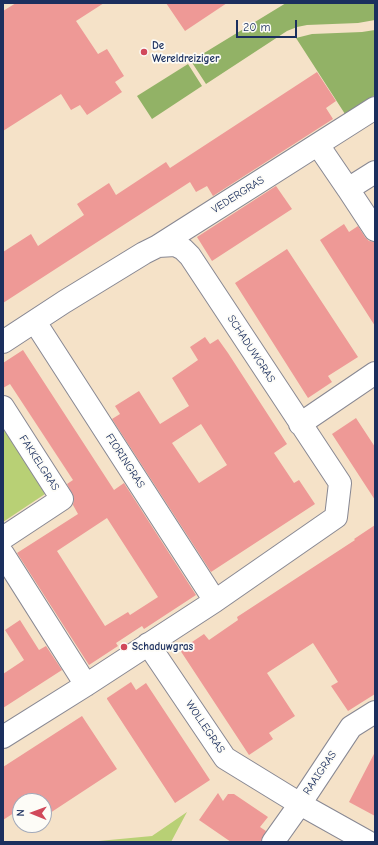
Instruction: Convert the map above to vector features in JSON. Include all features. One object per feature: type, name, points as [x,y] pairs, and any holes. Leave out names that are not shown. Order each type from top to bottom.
[{"type":"street","name":"VEDERGRAS","points":[[158,246],[375,108]]},
{"type":"street","points":[[318,145],[375,230]]},
{"type":"street","points":[[348,189],[375,172]]},
{"type":"street","name":"SCHADUWGRAS","points":[[3,737],[215,601],[336,517],[340,483],[190,256],[183,249],[174,245],[158,246]]},
{"type":"street","points":[[3,342],[104,277],[158,246]]},
{"type":"street","name":"FIORINGRAS","points":[[35,322],[215,601]]},
{"type":"street","points":[[300,424],[375,373]]},
{"type":"street","name":"FAKKELGRAS","points":[[3,407],[62,499],[3,538]]},
{"type":"street","points":[[3,554],[86,685]]},
{"type":"street","name":"WOLLEGRAS","points":[[148,644],[225,758],[300,804],[368,842]]},
{"type":"street","name":"RAAIGRAS","points":[[273,842],[351,727],[374,714]]},
{"type":"green space","points":[[286,3],[375,3],[375,20],[358,23],[307,25],[297,27],[287,31],[206,84],[191,61]]},
{"type":"green space","points":[[375,30],[375,95],[345,114],[296,38],[312,34]]},
{"type":"green space","points":[[188,64],[202,86],[152,119],[137,96]]},
{"type":"green space","points":[[3,425],[45,494],[3,522]]},
{"type":"green space","points":[[187,812],[171,842],[88,842],[152,836]]},
{"type":"building","points":[[16,3],[104,3],[76,21],[98,54],[107,49],[124,76],[115,82],[122,92],[87,115],[80,105],[71,110],[61,94],[3,131],[3,11]]},
{"type":"building","points":[[166,3],[227,3],[185,31]]},
{"type":"building","points":[[317,72],[336,101],[326,108],[333,119],[213,196],[207,186],[196,192],[190,182],[3,303],[3,252],[31,234],[38,246],[84,215],[77,204],[109,183],[116,195],[166,162],[170,168]]},
{"type":"building","points":[[276,186],[292,209],[212,261],[197,237]]},
{"type":"building","points":[[344,224],[349,232],[358,226],[369,241],[375,242],[375,326],[320,240]]},
{"type":"building","points":[[287,249],[358,357],[328,376],[332,382],[308,398],[235,283]]},
{"type":"building","points":[[205,337],[210,344],[218,339],[287,444],[274,453],[294,483],[299,480],[315,504],[211,572],[112,419],[120,414],[115,406],[139,391],[160,424],[189,406],[172,378],[198,360],[190,347]],"holes":[[[201,424],[227,465],[199,483],[172,443]]]},
{"type":"building","points":[[23,350],[114,490],[124,483],[196,595],[144,629],[142,626],[116,643],[118,646],[89,665],[17,553],[78,514],[73,505],[74,498],[67,484],[73,480],[10,384],[3,388],[3,363]],"holes":[[[107,518],[158,597],[130,615],[128,612],[105,626],[57,551]]]},
{"type":"building","points":[[356,418],[375,447],[375,500],[332,434]]},
{"type":"building","points":[[375,525],[375,694],[348,711],[331,686],[338,682],[313,643],[267,673],[295,716],[269,733],[273,739],[249,755],[180,650],[204,634],[209,640],[238,620],[237,617],[355,540],[354,539]]},
{"type":"building","points":[[20,620],[39,650],[46,646],[62,670],[3,708],[3,674],[24,660],[5,630]]},
{"type":"building","points":[[131,682],[136,690],[146,683],[210,780],[175,803],[107,699]]},
{"type":"building","points":[[82,716],[117,769],[52,812],[52,793],[12,793],[12,814],[3,820],[3,767]]},
{"type":"building","points":[[375,752],[375,816],[349,802]]},
{"type":"building","points":[[218,793],[223,801],[228,794],[234,794],[268,817],[260,827],[266,831],[261,842],[231,842],[199,820]]},
{"type":"place","name":"De Wereldreiziger","points":[[144,52]]},
{"type":"place","name":"Schaduwgras","points":[[124,647]]}]
